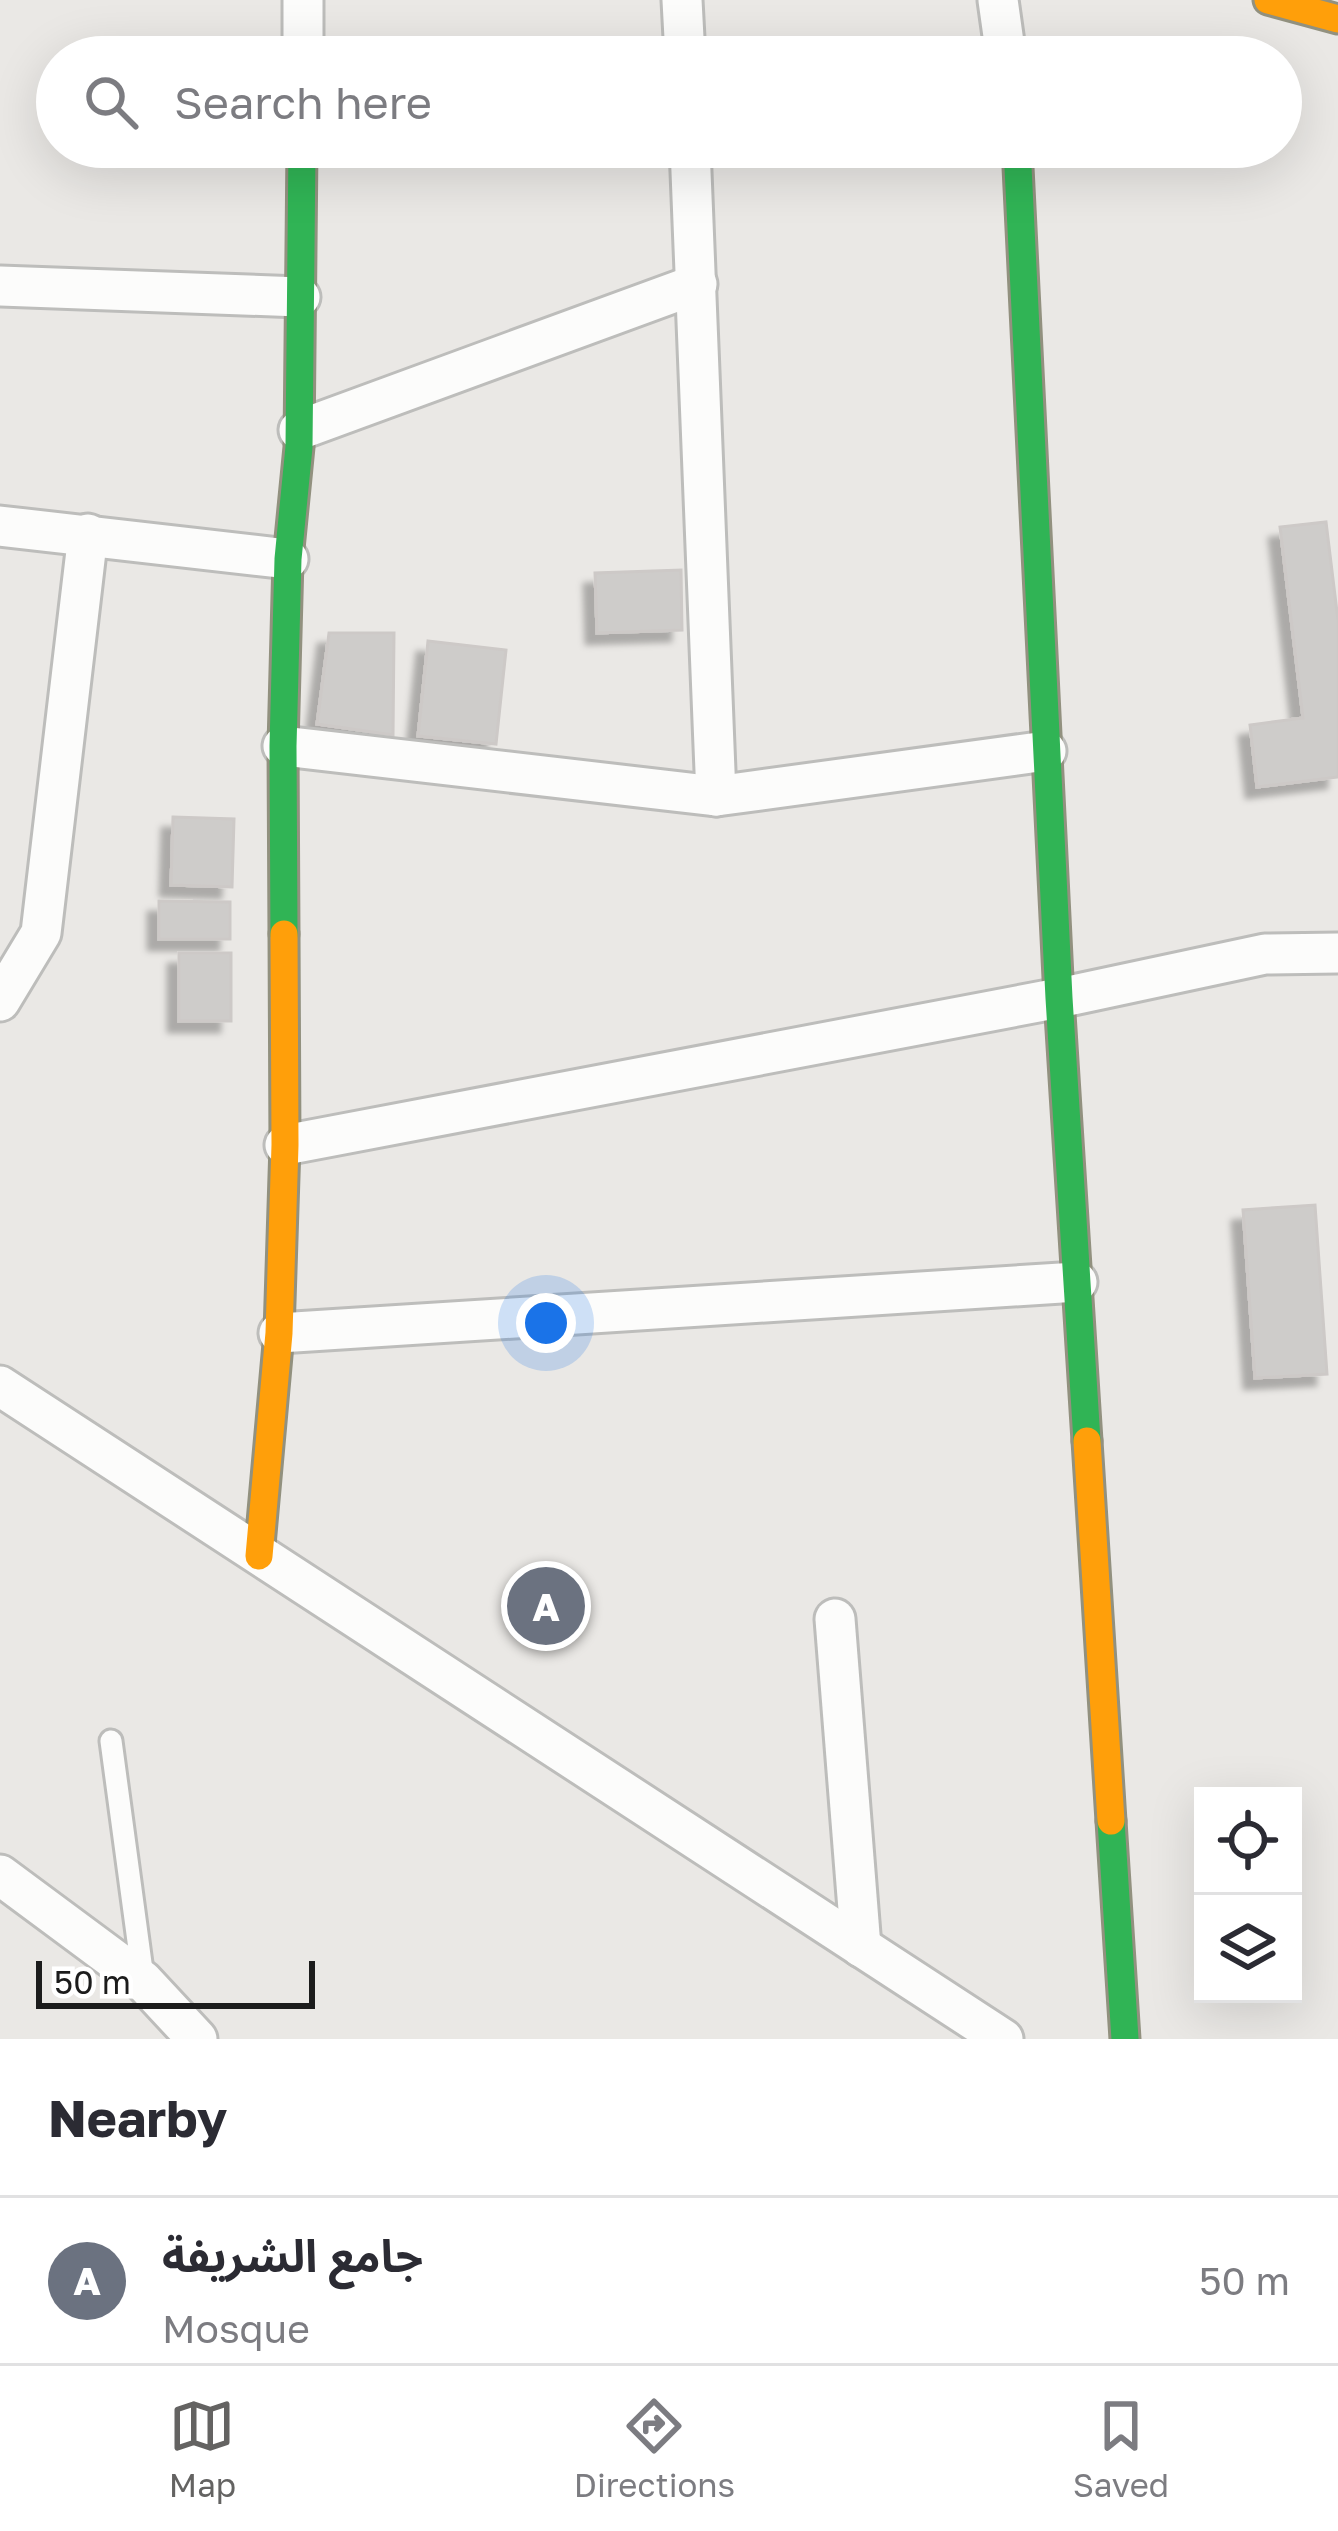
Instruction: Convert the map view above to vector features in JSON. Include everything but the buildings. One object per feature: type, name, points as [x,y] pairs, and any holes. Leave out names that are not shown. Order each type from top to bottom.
[{"type":"street","points":[[303,0],[303,36]]},
{"type":"street","points":[[682,0],[684,36]]},
{"type":"street","points":[[998,0],[1003,36]]},
{"type":"street","points":[[1268,0],[1338,19]]},
{"type":"street","points":[[259,1556],[279,1334],[285,1145],[283,746],[288,559],[299,430],[302,168]]},
{"type":"street","points":[[690,168],[716,796]]},
{"type":"street","points":[[1018,168],[1059,998],[1125,2039]]},
{"type":"street","points":[[299,430],[697,284]]},
{"type":"street","points":[[0,286],[301,297]]},
{"type":"street","points":[[0,526],[288,559]]},
{"type":"street","points":[[0,1000],[41,933],[88,534]]},
{"type":"street","points":[[283,746],[716,796],[1046,751]]},
{"type":"street","points":[[285,1145],[1059,998],[1265,954],[1338,953]]},
{"type":"street","points":[[279,1334],[1077,1282]]},
{"type":"street","points":[[0,1386],[1003,2039]]},
{"type":"street","points":[[835,1619],[861,1947]]},
{"type":"street","points":[[0,1875],[143,1981],[197,2039]]},
{"type":"lane","points":[[111,1741],[143,1981]]},
{"type":"traffic: fast","points":[[284,934],[283,746],[288,559],[299,447],[302,168]]},
{"type":"traffic: fast","points":[[1018,168],[1059,998],[1087,1441]]},
{"type":"traffic: fast","points":[[1111,1821],[1125,2039]]},
{"type":"traffic: slow","points":[[1268,0],[1338,19]]},
{"type":"traffic: slow","points":[[259,1556],[279,1333],[285,1145],[284,934]]},
{"type":"traffic: slow","points":[[1087,1441],[1111,1821]]},
{"type":"place","name":"جامع الشريفة","points":[[546,1606]]}]
